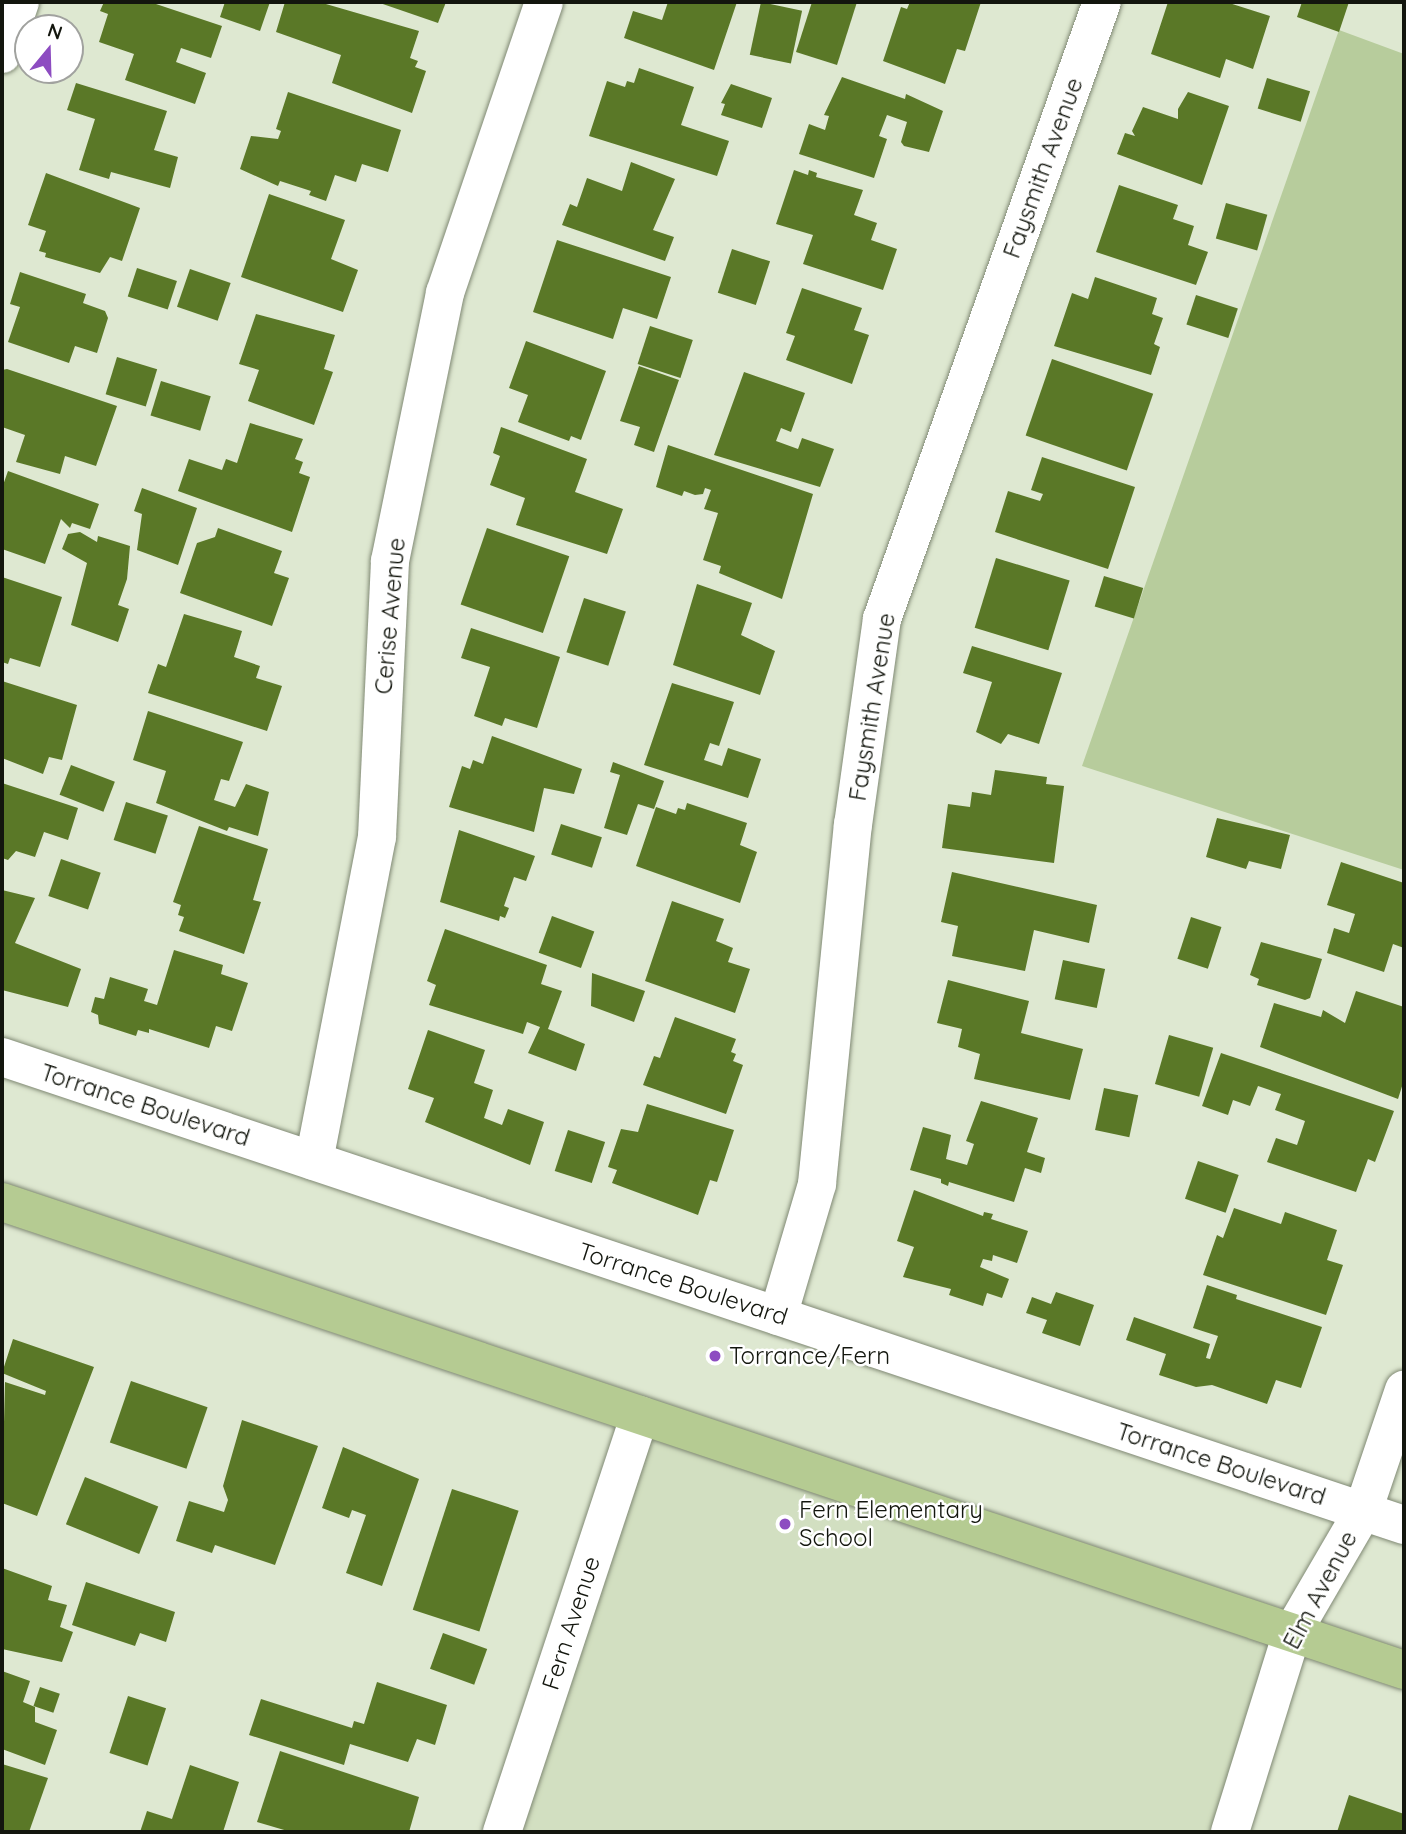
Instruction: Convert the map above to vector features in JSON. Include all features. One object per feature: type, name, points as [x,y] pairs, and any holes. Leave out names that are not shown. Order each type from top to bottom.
[{"type":"main road","points":[[2,1202],[1404,1670]]},
{"type":"street","points":[[2,54],[20,2]]},
{"type":"street","name":"Cerise Avenue","points":[[314,1161],[377,837],[390,561],[445,293],[544,2]]},
{"type":"street","name":"Faysmith Avenue","points":[[778,1316],[817,1184],[853,825],[882,619],[1102,2]]},
{"type":"street","name":"Torrance Boulevard","points":[[2,1057],[1404,1525]]},
{"type":"street","name":"Elm Avenue","points":[[1230,1832],[1292,1633],[1363,1511],[1404,1391]]},
{"type":"street","name":"Fern Avenue","points":[[502,1832],[640,1415]]},
{"type":"shaded area","points":[[1339,30],[1404,54],[1404,870],[1082,766]]},
{"type":"shaded area","name":"Fern Elementary School","points":[[640,1415],[1292,1633],[1230,1832],[502,1832]]},
{"type":"building","points":[[104,2],[150,2],[222,26],[211,58],[181,48],[176,62],[206,73],[195,104],[125,80],[134,54],[99,42],[108,14],[100,11]]},
{"type":"building","points":[[225,2],[270,2],[260,31],[220,17]]},
{"type":"building","points":[[285,2],[319,2],[419,31],[410,58],[418,61],[415,67],[426,71],[412,113],[332,83],[341,55],[276,32]]},
{"type":"building","points":[[377,2],[446,2],[438,23]]},
{"type":"building","points":[[668,2],[737,2],[714,70],[624,38],[633,11],[662,20]]},
{"type":"building","points":[[761,2],[802,11],[791,64],[750,55]]},
{"type":"building","points":[[812,2],[857,2],[837,65],[796,52]]},
{"type":"building","points":[[910,2],[981,2],[965,51],[957,49],[945,84],[883,61],[901,7],[907,9]]},
{"type":"building","points":[[1168,2],[1226,2],[1270,16],[1253,69],[1226,59],[1220,78],[1151,54]]},
{"type":"building","points":[[1302,2],[1349,2],[1339,32],[1297,17]]},
{"type":"building","points":[[639,68],[694,87],[681,125],[729,141],[717,176],[589,136],[607,81],[625,87],[627,81],[634,83]]},
{"type":"building","points":[[842,77],[905,99],[906,94],[943,111],[929,152],[904,146],[901,142],[907,122],[887,115],[879,136],[887,139],[874,178],[799,154],[809,124],[825,130],[829,116],[824,115]]},
{"type":"building","points":[[1267,78],[1310,91],[1301,122],[1258,109]]},
{"type":"building","points":[[76,84],[79,84],[167,111],[154,150],[178,157],[170,188],[111,172],[109,179],[79,170],[95,119],[67,110]]},
{"type":"building","points":[[731,84],[772,98],[762,128],[721,115],[725,104],[721,103]]},
{"type":"building","points":[[288,92],[401,130],[388,172],[362,164],[356,182],[335,175],[326,201],[309,195],[311,191],[280,181],[278,186],[240,169],[251,136],[278,139],[281,131],[276,129]]},
{"type":"building","points":[[1188,92],[1229,106],[1202,185],[1117,154],[1125,133],[1135,136],[1132,131],[1143,107],[1178,119],[1178,109]]},
{"type":"building","points":[[631,162],[675,179],[653,230],[674,237],[665,261],[562,225],[570,204],[577,207],[587,178],[622,191]]},
{"type":"building","points":[[794,170],[808,175],[809,170],[817,173],[816,177],[863,190],[854,215],[877,223],[871,240],[897,249],[883,290],[803,264],[813,235],[776,224]]},
{"type":"building","points":[[46,173],[140,208],[122,261],[110,257],[100,273],[45,257],[46,253],[39,251],[46,231],[28,225]]},
{"type":"building","points":[[1119,185],[1178,205],[1173,219],[1194,226],[1188,245],[1208,252],[1196,285],[1096,252]]},
{"type":"building","points":[[269,194],[345,220],[331,259],[358,270],[343,312],[241,277]]},
{"type":"building","points":[[1226,203],[1267,215],[1257,250],[1216,239]]},
{"type":"building","points":[[557,240],[671,277],[657,319],[623,308],[613,339],[533,312]]},
{"type":"building","points":[[732,249],[770,261],[756,305],[718,293]]},
{"type":"building","points":[[137,268],[177,281],[168,310],[128,297]]},
{"type":"building","points":[[190,269],[231,283],[218,321],[177,307]]},
{"type":"building","points":[[20,272],[86,294],[83,303],[105,311],[108,318],[97,353],[75,346],[69,363],[8,342],[20,307],[10,304]]},
{"type":"building","points":[[1095,277],[1157,298],[1152,314],[1163,318],[1154,344],[1160,347],[1151,375],[1054,346],[1072,293],[1088,299]]},
{"type":"building","points":[[802,288],[862,308],[854,330],[869,335],[852,384],[786,360],[795,336],[786,333]]},
{"type":"building","points":[[1196,295],[1238,309],[1228,338],[1186,324]]},
{"type":"building","points":[[256,314],[335,335],[324,369],[333,372],[314,425],[248,401],[259,370],[239,364]]},
{"type":"building","points":[[650,326],[693,340],[680,378],[638,364]]},
{"type":"building","points":[[526,341],[606,371],[581,440],[571,436],[569,441],[518,422],[528,395],[509,388]]},
{"type":"building","points":[[117,357],[157,369],[146,407],[106,394]]},
{"type":"building","points":[[1052,359],[1153,394],[1127,470],[1026,436]]},
{"type":"building","points":[[639,366],[679,380],[654,452],[634,445],[640,427],[620,421]]},
{"type":"building","points":[[7,369],[117,406],[96,466],[65,456],[60,474],[16,462],[25,435],[2,427],[2,370]]},
{"type":"building","points":[[744,372],[805,393],[791,432],[781,428],[776,441],[798,449],[802,438],[834,449],[820,487],[714,455]]},
{"type":"building","points":[[161,381],[211,396],[200,431],[150,415]]},
{"type":"building","points":[[250,423],[303,439],[295,459],[303,462],[299,473],[310,477],[292,532],[178,491],[189,459],[222,470],[226,459],[237,463]]},
{"type":"building","points":[[501,427],[587,459],[575,492],[623,509],[607,554],[516,525],[525,498],[490,485],[500,456],[493,453]]},
{"type":"building","points":[[668,445],[813,494],[782,599],[719,573],[721,566],[703,560],[718,513],[704,509],[711,490],[705,488],[703,494],[695,495],[684,491],[682,496],[656,487]]},
{"type":"building","points":[[1042,457],[1135,487],[1108,569],[995,532],[1008,491],[1040,501],[1043,494],[1031,490]]},
{"type":"building","points":[[8,471],[99,504],[90,529],[72,523],[70,528],[61,519],[45,564],[2,549],[2,488]]},
{"type":"building","points":[[142,488],[197,508],[178,565],[137,550],[142,514],[134,511]]},
{"type":"building","points":[[218,528],[282,551],[274,573],[289,578],[272,626],[180,593],[197,543],[215,537]]},
{"type":"building","points":[[487,528],[569,556],[543,633],[461,605]]},
{"type":"building","points":[[80,532],[97,542],[98,536],[130,546],[127,579],[118,605],[129,609],[118,642],[71,625],[87,563],[62,549],[68,534]]},
{"type":"building","points":[[996,558],[1070,581],[1048,650],[975,628]]},
{"type":"building","points":[[1104,576],[1143,588],[1134,619],[1095,607]]},
{"type":"building","points":[[2,577],[62,597],[40,667],[10,658],[8,664],[2,662]]},
{"type":"building","points":[[697,584],[752,603],[741,635],[775,651],[760,695],[673,665]]},
{"type":"building","points":[[584,598],[626,612],[608,666],[566,652]]},
{"type":"building","points":[[184,614],[242,631],[234,657],[260,666],[256,678],[282,686],[267,731],[148,693],[158,664],[166,667]]},
{"type":"building","points":[[471,628],[560,657],[537,728],[505,718],[502,726],[474,716],[490,667],[461,658]]},
{"type":"building","points":[[972,646],[1062,673],[1039,744],[1008,734],[1001,744],[976,732],[992,682],[963,673]]},
{"type":"building","points":[[2,681],[77,705],[62,760],[49,757],[43,774],[2,758]]},
{"type":"building","points":[[672,683],[734,702],[719,746],[710,743],[704,760],[722,766],[728,748],[761,759],[748,798],[644,765]]},
{"type":"building","points":[[148,711],[243,742],[229,781],[221,779],[214,800],[235,807],[246,784],[269,792],[258,836],[229,827],[227,831],[156,803],[166,771],[133,760]]},
{"type":"building","points":[[492,736],[582,769],[574,794],[544,788],[534,832],[449,807],[462,766],[470,769],[473,760],[483,764]]},
{"type":"building","points":[[613,762],[664,781],[654,809],[638,804],[627,835],[604,828],[620,775],[610,772]]},
{"type":"building","points":[[71,765],[115,782],[103,812],[60,795]]},
{"type":"building","points":[[995,770],[1047,777],[1046,784],[1064,786],[1054,863],[942,848],[948,804],[970,807],[972,792],[991,795]]},
{"type":"building","points":[[2,783],[78,808],[68,840],[44,832],[35,857],[16,851],[8,860],[2,858]]},
{"type":"building","points":[[126,802],[168,816],[155,854],[114,840]]},
{"type":"building","points":[[687,803],[747,823],[740,845],[757,852],[740,903],[636,866],[656,807],[676,814],[678,808],[685,810]]},
{"type":"building","points":[[1217,818],[1290,835],[1281,869],[1249,861],[1246,869],[1206,857]]},
{"type":"building","points":[[561,824],[602,837],[592,868],[551,854]]},
{"type":"building","points":[[199,826],[268,849],[253,900],[261,902],[244,954],[179,931],[184,917],[178,915],[181,905],[173,902]]},
{"type":"building","points":[[459,830],[535,856],[526,881],[514,877],[504,906],[509,908],[505,918],[500,916],[499,921],[440,902]]},
{"type":"building","points":[[61,859],[101,873],[88,910],[48,896]]},
{"type":"building","points":[[1341,862],[1404,883],[1404,948],[1393,944],[1384,972],[1327,953],[1334,928],[1349,933],[1355,914],[1327,905]]},
{"type":"building","points":[[952,872],[1097,905],[1089,943],[1034,930],[1025,971],[952,956],[958,926],[941,922]]},
{"type":"building","points":[[2,890],[35,898],[15,943],[81,969],[68,1007],[2,990]]},
{"type":"building","points":[[672,901],[724,919],[716,941],[733,948],[728,962],[750,969],[735,1013],[645,981]]},
{"type":"building","points":[[552,916],[594,931],[581,968],[539,953]]},
{"type":"building","points":[[1191,917],[1221,927],[1208,969],[1177,959]]},
{"type":"building","points":[[445,929],[547,965],[541,984],[562,991],[548,1029],[585,1044],[576,1071],[528,1053],[540,1027],[527,1022],[523,1034],[429,1005],[436,985],[427,981]]},
{"type":"building","points":[[1261,942],[1322,959],[1310,998],[1305,1000],[1257,985],[1259,979],[1250,975]]},
{"type":"building","points":[[174,950],[223,965],[221,974],[248,983],[232,1031],[216,1026],[209,1048],[149,1029],[149,1033],[138,1030],[136,1036],[99,1024],[98,1015],[91,1012],[95,997],[104,999],[110,977],[148,989],[144,1001],[157,1005]]},
{"type":"building","points":[[1063,960],[1105,969],[1097,1008],[1055,999]]},
{"type":"building","points":[[592,973],[645,991],[634,1022],[591,1006]]},
{"type":"building","points":[[948,980],[1029,1001],[1021,1033],[1083,1049],[1070,1100],[974,1079],[980,1054],[958,1047],[962,1029],[937,1023]]},
{"type":"building","points":[[1356,991],[1404,1007],[1404,1080],[1398,1099],[1260,1047],[1274,1003],[1321,1017],[1323,1010],[1345,1023]]},
{"type":"building","points":[[675,1017],[736,1039],[731,1052],[736,1054],[733,1061],[743,1065],[726,1114],[643,1085],[654,1056],[660,1058]]},
{"type":"building","points":[[428,1030],[485,1050],[474,1083],[493,1090],[484,1118],[502,1125],[508,1109],[544,1122],[530,1165],[425,1122],[434,1098],[408,1089]]},
{"type":"building","points":[[1169,1035],[1213,1048],[1199,1097],[1155,1084]]},
{"type":"building","points":[[1221,1053],[1394,1111],[1375,1162],[1368,1159],[1356,1192],[1267,1162],[1276,1138],[1297,1145],[1305,1121],[1275,1110],[1281,1094],[1258,1086],[1250,1106],[1233,1100],[1228,1115],[1202,1106]]},
{"type":"building","points":[[1104,1088],[1138,1095],[1129,1137],[1095,1130]]},
{"type":"building","points":[[981,1101],[1038,1118],[1027,1152],[1045,1158],[1041,1173],[1025,1168],[1014,1202],[949,1182],[948,1186],[941,1183],[941,1179],[910,1170],[923,1127],[951,1135],[946,1159],[967,1165],[974,1144],[966,1141]]},
{"type":"building","points":[[647,1104],[734,1130],[717,1182],[710,1180],[698,1215],[612,1183],[617,1170],[608,1167],[621,1129],[638,1132]]},
{"type":"building","points":[[568,1130],[605,1142],[592,1183],[555,1171]]},
{"type":"building","points":[[1198,1161],[1239,1175],[1226,1213],[1185,1199]]},
{"type":"building","points":[[914,1190],[983,1216],[984,1212],[993,1214],[991,1219],[1028,1231],[1017,1263],[993,1255],[992,1261],[983,1259],[980,1267],[1009,1279],[1002,1298],[987,1293],[983,1306],[949,1295],[951,1289],[903,1277],[914,1247],[897,1241]]},
{"type":"building","points":[[1234,1208],[1281,1224],[1285,1212],[1337,1230],[1327,1260],[1343,1265],[1326,1315],[1203,1275],[1217,1235],[1223,1238]]},
{"type":"building","points":[[1207,1285],[1237,1295],[1236,1299],[1322,1327],[1301,1388],[1276,1380],[1267,1404],[1212,1385],[1196,1387],[1159,1375],[1166,1354],[1126,1340],[1134,1317],[1210,1344],[1206,1358],[1210,1359],[1218,1336],[1193,1328]]},
{"type":"building","points":[[1056,1292],[1094,1305],[1080,1346],[1042,1333],[1047,1320],[1026,1313],[1032,1297],[1051,1304]]},
{"type":"building","points":[[13,1339],[94,1367],[37,1516],[2,1503],[5,1382],[45,1395],[46,1391],[2,1373]]},
{"type":"building","points":[[131,1381],[208,1407],[186,1469],[110,1442]]},
{"type":"building","points":[[242,1420],[318,1446],[275,1565],[215,1545],[212,1553],[176,1541],[189,1501],[224,1512],[228,1500],[223,1486]]},
{"type":"building","points":[[343,1447],[419,1479],[382,1586],[346,1573],[366,1515],[352,1510],[349,1518],[322,1508]]},
{"type":"building","points":[[85,1477],[158,1507],[139,1554],[66,1524]]},
{"type":"building","points":[[452,1489],[519,1511],[479,1631],[413,1610]]},
{"type":"building","points":[[2,1568],[52,1586],[48,1600],[67,1605],[60,1627],[73,1632],[62,1662],[2,1649]]},
{"type":"building","points":[[86,1582],[175,1612],[166,1642],[140,1633],[135,1646],[72,1625]]},
{"type":"building","points":[[443,1633],[487,1649],[474,1685],[430,1669]]},
{"type":"building","points":[[2,1671],[30,1681],[23,1702],[35,1707],[35,1722],[57,1730],[45,1765],[2,1749]]},
{"type":"building","points":[[377,1682],[447,1705],[435,1745],[417,1739],[408,1762],[350,1744],[344,1765],[249,1735],[261,1699],[352,1728],[354,1721],[364,1724]]},
{"type":"building","points":[[40,1687],[60,1694],[53,1713],[33,1706]]},
{"type":"building","points":[[128,1696],[166,1708],[148,1765],[109,1753]]},
{"type":"building","points":[[280,1751],[419,1797],[409,1832],[291,1832],[257,1822]]},
{"type":"building","points":[[2,1764],[48,1778],[29,1832],[2,1832]]},
{"type":"building","points":[[190,1765],[239,1782],[223,1832],[140,1832],[147,1811],[172,1819]]},
{"type":"building","points":[[1349,1795],[1404,1814],[1404,1832],[1337,1832]]},
{"type":"place","name":"Torrance/Fern","points":[[715,1356]]},
{"type":"place","name":"Fern Elementary School","points":[[785,1524]]}]
